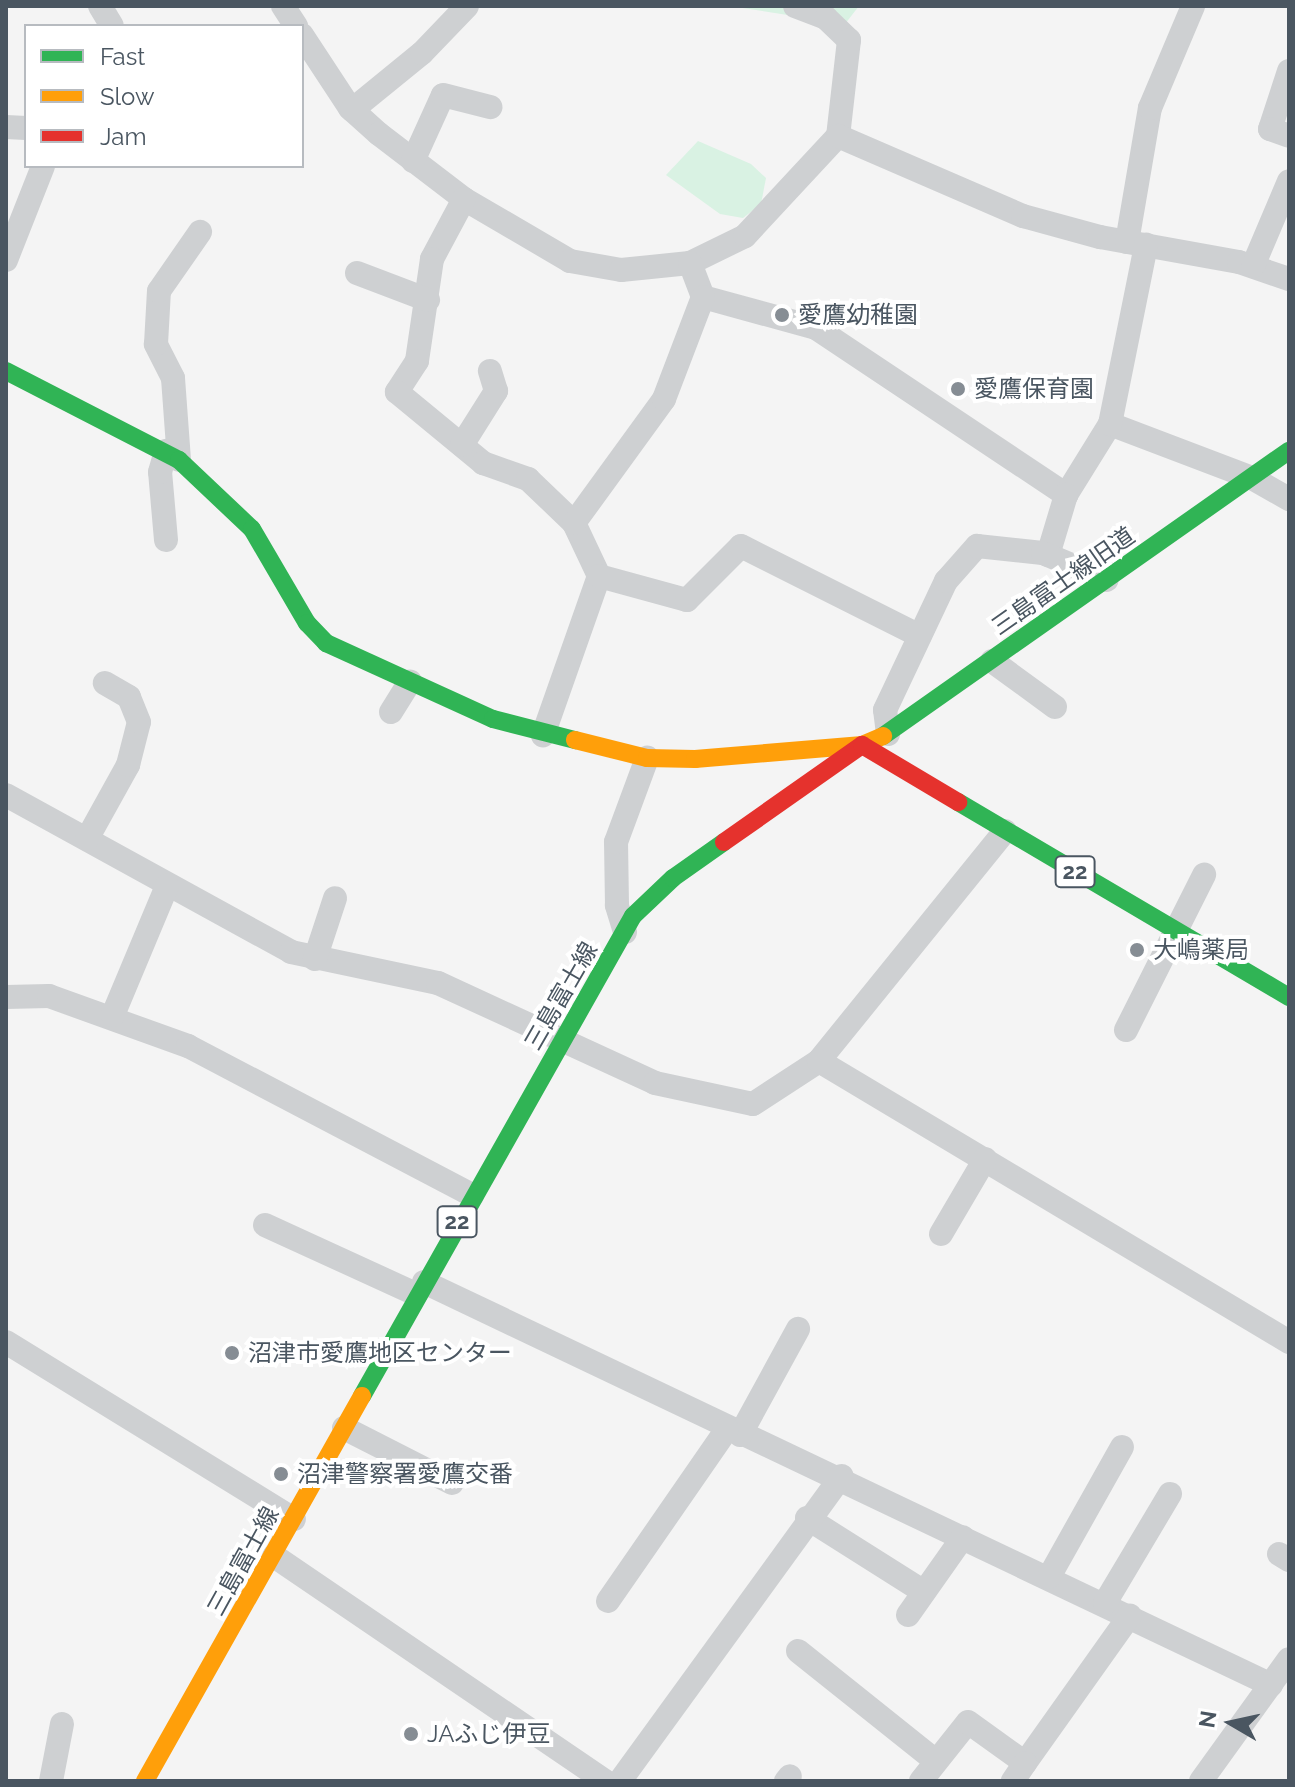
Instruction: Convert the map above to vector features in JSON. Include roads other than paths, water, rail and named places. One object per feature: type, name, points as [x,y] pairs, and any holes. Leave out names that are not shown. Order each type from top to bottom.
[{"type":"main road","points":[[8,376],[172,456],[252,529],[307,623],[326,643],[493,719],[543,735],[647,758],[695,759],[862,745]]},
{"type":"main road","name":"三島富士線旧道","points":[[862,745],[888,734],[1289,451]]},
{"type":"main road","name":"22","points":[[862,745],[1289,997]]},
{"type":"main road","name":"三島富士線","points":[[145,1781],[274,1556],[472,1195],[633,916],[673,878],[862,745]]},
{"type":"street","points":[[100,6],[111,24]]},
{"type":"street","points":[[283,6],[295,24]]},
{"type":"street","points":[[352,110],[422,53],[467,6]]},
{"type":"street","points":[[304,38],[352,110],[464,199],[570,261],[621,270],[690,263],[745,236],[838,136],[849,40],[826,18],[795,6]]},
{"type":"street","points":[[1048,555],[1066,495],[1110,424],[1137,244],[1150,108],[1193,6]]},
{"type":"street","points":[[1289,71],[1270,129],[1289,136]]},
{"type":"street","points":[[413,161],[443,95],[490,107]]},
{"type":"street","points":[[838,136],[1023,216],[1137,244],[1253,266],[1289,279]]},
{"type":"street","points":[[6,260],[42,168]]},
{"type":"street","points":[[1253,266],[1289,181]]},
{"type":"street","points":[[464,199],[432,259],[417,361],[397,392],[483,463],[528,479],[574,523],[599,576],[543,735]]},
{"type":"street","points":[[166,540],[160,472],[172,456],[173,378],[156,344],[159,291],[200,232]]},
{"type":"street","points":[[574,523],[664,399],[703,297],[690,263]]},
{"type":"street","points":[[357,273],[428,300]]},
{"type":"street","points":[[703,297],[816,328],[1066,495]]},
{"type":"street","points":[[462,445],[496,391],[490,371]]},
{"type":"street","points":[[1110,424],[1252,478],[1289,499]]},
{"type":"street","points":[[599,576],[687,600],[741,546],[920,636]]},
{"type":"street","points":[[888,734],[885,710],[946,581],[977,546],[1048,555],[1107,580]]},
{"type":"street","points":[[992,661],[1055,707]]},
{"type":"street","points":[[391,712],[410,681]]},
{"type":"street","points":[[87,839],[128,765],[139,722],[129,697],[105,683]]},
{"type":"street","points":[[625,932],[617,905],[616,842],[647,758]]},
{"type":"street","points":[[6,795],[279,947],[315,959],[438,983],[655,1083],[753,1104],[819,1061],[1005,831]]},
{"type":"street","points":[[1126,1030],[1204,875]]},
{"type":"street","points":[[113,1015],[167,886]]},
{"type":"street","points":[[315,959],[335,898]]},
{"type":"street","points":[[6,997],[49,996],[113,1015],[188,1046],[472,1195]]},
{"type":"street","points":[[819,1061],[1289,1342]]},
{"type":"street","points":[[941,1234],[985,1159]]},
{"type":"street","points":[[265,1225],[420,1288],[734,1432],[842,1476],[1271,1685]]},
{"type":"street","points":[[608,1601],[734,1432],[798,1329]]},
{"type":"street","points":[[6,1342],[294,1519]]},
{"type":"street","points":[[344,1428],[452,1483]]},
{"type":"street","points":[[1049,1577],[1122,1447]]},
{"type":"street","points":[[620,1781],[807,1518],[842,1476]]},
{"type":"street","points":[[1105,1603],[1170,1494]]},
{"type":"street","points":[[807,1518],[924,1592]]},
{"type":"street","points":[[908,1615],[963,1537]]},
{"type":"street","points":[[274,1556],[605,1781]]},
{"type":"street","points":[[921,1781],[968,1722],[1019,1772],[1130,1615]]},
{"type":"street","points":[[798,1651],[936,1761]]},
{"type":"street","points":[[1201,1781],[1289,1659]]},
{"type":"street","points":[[51,1781],[62,1724]]},
{"type":"place","name":"愛鷹幼稚園","points":[[782,315]]},
{"type":"place","name":"愛鷹保育園","points":[[958,389]]},
{"type":"place","name":"大嶋薬局","points":[[1137,950]]},
{"type":"place","name":"沼津市愛鷹地区センター","points":[[232,1353]]},
{"type":"place","name":"沼津警察署愛鷹交番","points":[[281,1474]]},
{"type":"place","name":"JAふじ伊豆","points":[[411,1734]]}]
